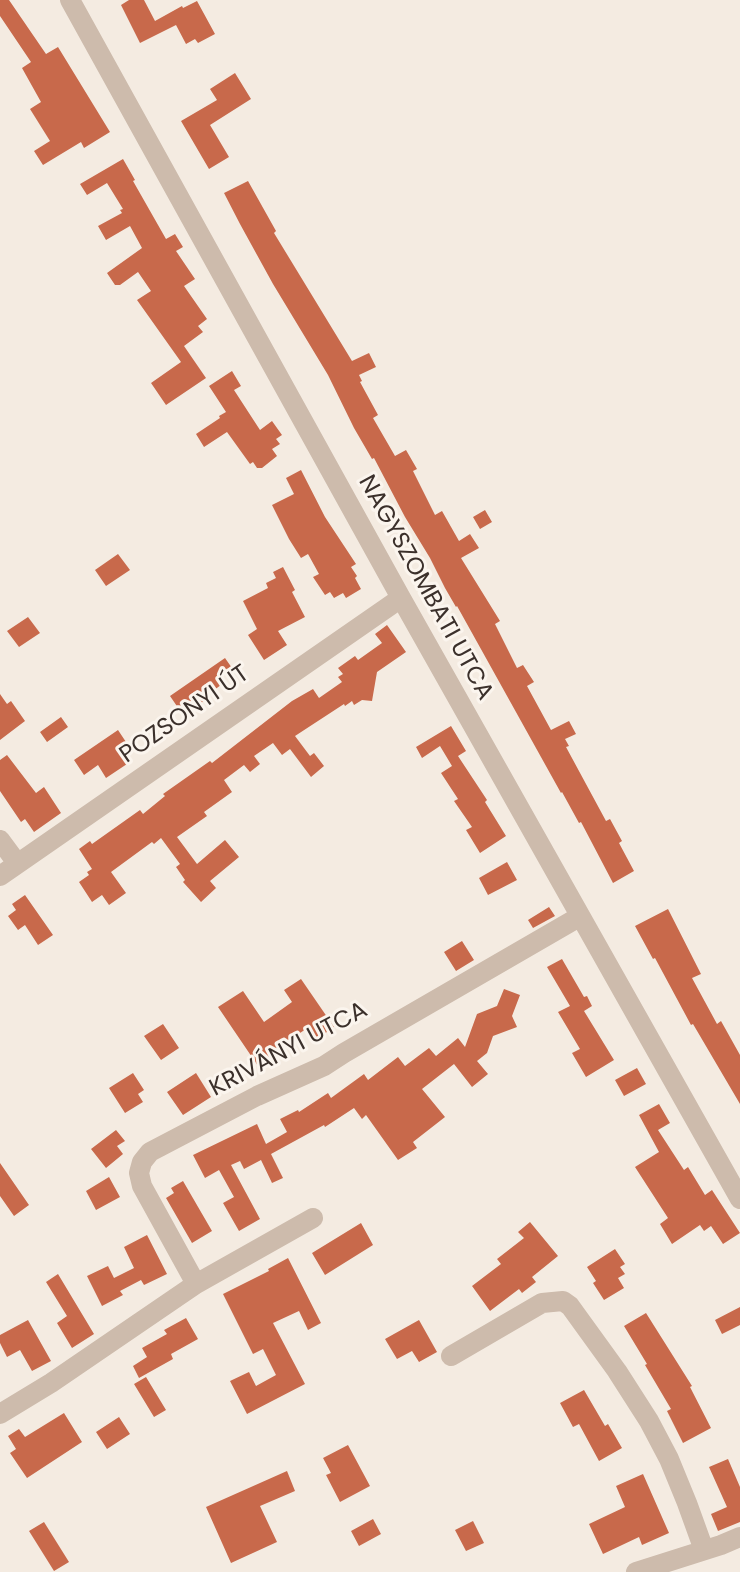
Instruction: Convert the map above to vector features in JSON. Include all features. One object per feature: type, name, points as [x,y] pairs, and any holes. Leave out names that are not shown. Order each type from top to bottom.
[{"type":"street","name":"NAGYSZOMBATI UTCA","points":[[70,0],[579,917],[740,1199]]},
{"type":"street","name":"POZSONYI ÚT","points":[[0,876],[401,598]]},
{"type":"street","points":[[0,840],[17,863]]},
{"type":"street","name":"KRIVÁNYI UTCA","points":[[196,1284],[142,1186],[139,1173],[142,1162],[150,1152],[257,1096],[324,1066],[579,917]]},
{"type":"street","points":[[2,1408],[51,1383],[196,1284],[313,1218]]},
{"type":"street","points":[[451,1356],[542,1303],[563,1301],[570,1306],[649,1421],[681,1488],[704,1550]]},
{"type":"street","points":[[636,1572],[740,1537]]},
{"type":"building","points":[[0,0],[9,0],[46,54],[58,47],[110,132],[84,148],[81,142],[43,165],[34,151],[50,141],[30,109],[41,102],[22,68],[31,62],[0,16]]},
{"type":"building","points":[[129,0],[144,0],[155,21],[197,1],[215,34],[198,43],[195,39],[186,44],[176,25],[140,43],[121,5]]},
{"type":"building","points":[[235,73],[251,99],[210,125],[229,157],[209,169],[181,121],[217,100],[210,89]]},
{"type":"building","points":[[123,159],[166,239],[175,234],[183,247],[176,251],[195,279],[184,286],[207,319],[198,326],[203,332],[184,346],[206,378],[166,405],[151,383],[181,362],[137,300],[151,291],[138,272],[120,285],[115,285],[107,273],[142,248],[130,226],[106,240],[98,226],[122,213],[120,210],[123,209],[107,183],[87,195],[80,184]]},
{"type":"building","points":[[248,181],[276,231],[274,233],[352,361],[369,353],[376,367],[359,375],[360,382],[378,415],[373,418],[395,456],[406,450],[435,515],[442,511],[459,541],[470,534],[479,548],[461,558],[500,621],[495,624],[517,668],[523,665],[534,682],[527,686],[551,730],[569,721],[576,734],[565,739],[569,746],[566,747],[606,821],[610,819],[634,871],[613,883],[240,224],[224,193]]},
{"type":"building","points":[[232,371],[241,386],[234,390],[260,430],[272,421],[282,435],[276,439],[280,444],[272,449],[277,456],[262,468],[257,468],[253,462],[250,464],[227,432],[204,447],[196,434],[226,412],[209,386]]},
{"type":"building","points":[[301,470],[325,517],[356,564],[351,567],[361,589],[346,598],[343,593],[334,598],[330,592],[325,595],[313,577],[319,574],[308,554],[301,558],[272,505],[294,494],[286,478]]},
{"type":"building","points":[[485,510],[492,522],[480,529],[473,517]]},
{"type":"building","points":[[118,554],[130,570],[106,586],[95,570]]},
{"type":"building","points":[[283,567],[305,617],[278,631],[287,645],[264,660],[248,635],[257,629],[243,601],[268,588],[266,583],[276,578],[273,572]]},
{"type":"building","points":[[28,617],[40,633],[19,647],[7,631]]},
{"type":"building","points":[[387,625],[406,652],[377,672],[372,701],[344,704],[295,736],[310,756],[314,753],[324,766],[311,777],[290,749],[282,755],[273,743],[254,756],[260,764],[250,772],[244,765],[224,780],[232,792],[204,812],[207,816],[177,837],[197,864],[225,840],[239,857],[210,881],[216,888],[201,902],[183,882],[185,880],[176,867],[180,864],[161,838],[111,872],[126,893],[109,905],[102,895],[92,902],[79,882],[92,869],[79,849],[90,841],[92,844],[140,810],[143,814],[165,796],[163,794],[210,761],[212,763],[292,701],[313,689],[319,698],[342,682],[338,677],[343,674],[338,668],[355,656],[358,660],[382,643],[375,634]]},
{"type":"building","points":[[225,658],[232,668],[220,676],[225,682],[183,715],[170,696]]},
{"type":"building","points":[[0,694],[7,704],[11,701],[25,721],[0,740]]},
{"type":"building","points":[[61,717],[68,727],[47,742],[40,732]]},
{"type":"building","points":[[451,726],[466,751],[458,756],[506,836],[480,853],[466,830],[472,827],[454,801],[458,799],[441,773],[452,766],[440,746],[422,758],[416,747]]},
{"type":"building","points":[[118,730],[128,745],[121,749],[130,762],[106,778],[98,765],[84,775],[74,760]]},
{"type":"building","points":[[7,755],[36,793],[44,787],[61,813],[34,832],[25,819],[21,822],[0,791],[0,760]]},
{"type":"building","points":[[507,862],[517,880],[488,895],[479,878]]},
{"type":"building","points":[[25,895],[53,935],[38,945],[25,925],[18,930],[8,916],[16,910],[12,904]]},
{"type":"building","points":[[549,907],[555,916],[533,928],[528,920]]},
{"type":"building","points":[[668,909],[701,974],[692,978],[717,1024],[721,1021],[740,1055],[740,1104],[635,926]]},
{"type":"building","points":[[462,941],[474,960],[456,971],[444,952]]},
{"type":"building","points":[[562,959],[584,997],[587,996],[592,1006],[584,1011],[614,1060],[586,1077],[572,1053],[580,1049],[558,1012],[570,1006],[547,967]]},
{"type":"building","points":[[301,979],[334,1027],[317,1039],[309,1027],[273,1051],[276,1055],[258,1066],[218,1007],[243,991],[264,1022],[292,1002],[284,990]]},
{"type":"building","points":[[504,989],[520,995],[512,1016],[517,1027],[493,1036],[487,1053],[477,1061],[488,1074],[472,1087],[454,1064],[422,1089],[445,1117],[413,1142],[417,1148],[398,1160],[366,1115],[362,1119],[354,1108],[325,1127],[271,1154],[283,1178],[272,1183],[261,1160],[244,1169],[240,1161],[231,1165],[260,1219],[239,1231],[223,1203],[234,1197],[219,1170],[205,1178],[193,1155],[257,1124],[266,1144],[287,1132],[280,1119],[299,1112],[328,1093],[331,1098],[364,1074],[368,1080],[398,1057],[405,1066],[429,1048],[436,1056],[458,1038],[465,1047],[477,1014],[497,1006]]},
{"type":"building","points":[[163,1024],[179,1048],[161,1060],[144,1036]]},
{"type":"building","points":[[637,1068],[646,1084],[624,1096],[615,1080]]},
{"type":"building","points":[[133,1073],[144,1090],[138,1094],[143,1102],[125,1113],[109,1088]]},
{"type":"building","points":[[196,1073],[211,1097],[183,1115],[167,1092]]},
{"type":"building","points":[[659,1104],[670,1123],[658,1130],[684,1170],[688,1167],[705,1195],[712,1190],[740,1233],[723,1244],[711,1226],[704,1231],[700,1225],[672,1244],[660,1224],[668,1218],[635,1167],[659,1152],[639,1115]]},
{"type":"building","points":[[116,1130],[125,1141],[117,1146],[123,1154],[106,1168],[91,1149]]},
{"type":"building","points":[[0,1163],[29,1205],[14,1216],[0,1196]]},
{"type":"building","points":[[109,1177],[120,1197],[96,1210],[86,1191]]},
{"type":"building","points":[[183,1181],[212,1231],[192,1243],[166,1198],[174,1193],[171,1188]]},
{"type":"building","points":[[530,1222],[558,1256],[532,1277],[536,1282],[522,1293],[519,1289],[490,1311],[472,1286],[501,1264],[497,1259],[524,1238],[518,1232]]},
{"type":"building","points":[[361,1223],[373,1245],[325,1275],[312,1253]]},
{"type":"building","points":[[147,1235],[167,1274],[144,1285],[141,1280],[120,1291],[123,1295],[102,1306],[87,1276],[108,1266],[114,1278],[134,1268],[124,1247]]},
{"type":"building","points":[[615,1249],[625,1264],[620,1267],[625,1274],[618,1278],[624,1288],[604,1300],[587,1267]]},
{"type":"building","points":[[288,1258],[321,1323],[308,1330],[299,1311],[273,1323],[305,1384],[247,1414],[230,1381],[249,1372],[256,1386],[276,1375],[263,1349],[253,1354],[223,1294]]},
{"type":"building","points":[[58,1274],[94,1334],[72,1348],[57,1323],[67,1316],[46,1282]]},
{"type":"building","points":[[740,1307],[740,1325],[722,1334],[715,1320]]},
{"type":"building","points":[[646,1313],[692,1386],[711,1428],[683,1443],[667,1411],[671,1409],[624,1326]]},
{"type":"building","points":[[186,1318],[198,1339],[171,1354],[173,1359],[139,1378],[133,1366],[147,1357],[142,1348],[167,1334],[164,1330]]},
{"type":"building","points":[[28,1320],[51,1361],[32,1371],[20,1350],[7,1357],[0,1343],[0,1335]]},
{"type":"building","points":[[419,1320],[437,1352],[419,1362],[412,1351],[397,1359],[385,1339]]},
{"type":"building","points":[[146,1377],[166,1410],[154,1417],[134,1384]]},
{"type":"building","points":[[584,1390],[622,1448],[599,1461],[579,1424],[573,1427],[560,1403]]},
{"type":"building","points":[[64,1413],[82,1442],[27,1478],[10,1453],[16,1449],[8,1436],[19,1429],[25,1437]]},
{"type":"building","points":[[119,1417],[130,1434],[107,1449],[96,1432]]},
{"type":"building","points":[[348,1445],[370,1486],[340,1502],[326,1475],[331,1473],[323,1458]]},
{"type":"building","points":[[728,1459],[740,1487],[740,1522],[718,1531],[711,1514],[727,1507],[709,1467]]},
{"type":"building","points":[[287,1471],[295,1491],[260,1506],[277,1542],[231,1563],[206,1507]]},
{"type":"building","points":[[643,1474],[669,1533],[642,1545],[639,1537],[603,1554],[589,1524],[625,1507],[616,1486]]},
{"type":"building","points":[[373,1519],[381,1534],[359,1546],[351,1531]]},
{"type":"building","points":[[473,1521],[484,1543],[466,1551],[455,1530]]},
{"type":"building","points":[[44,1522],[69,1562],[54,1571],[29,1531]]}]
